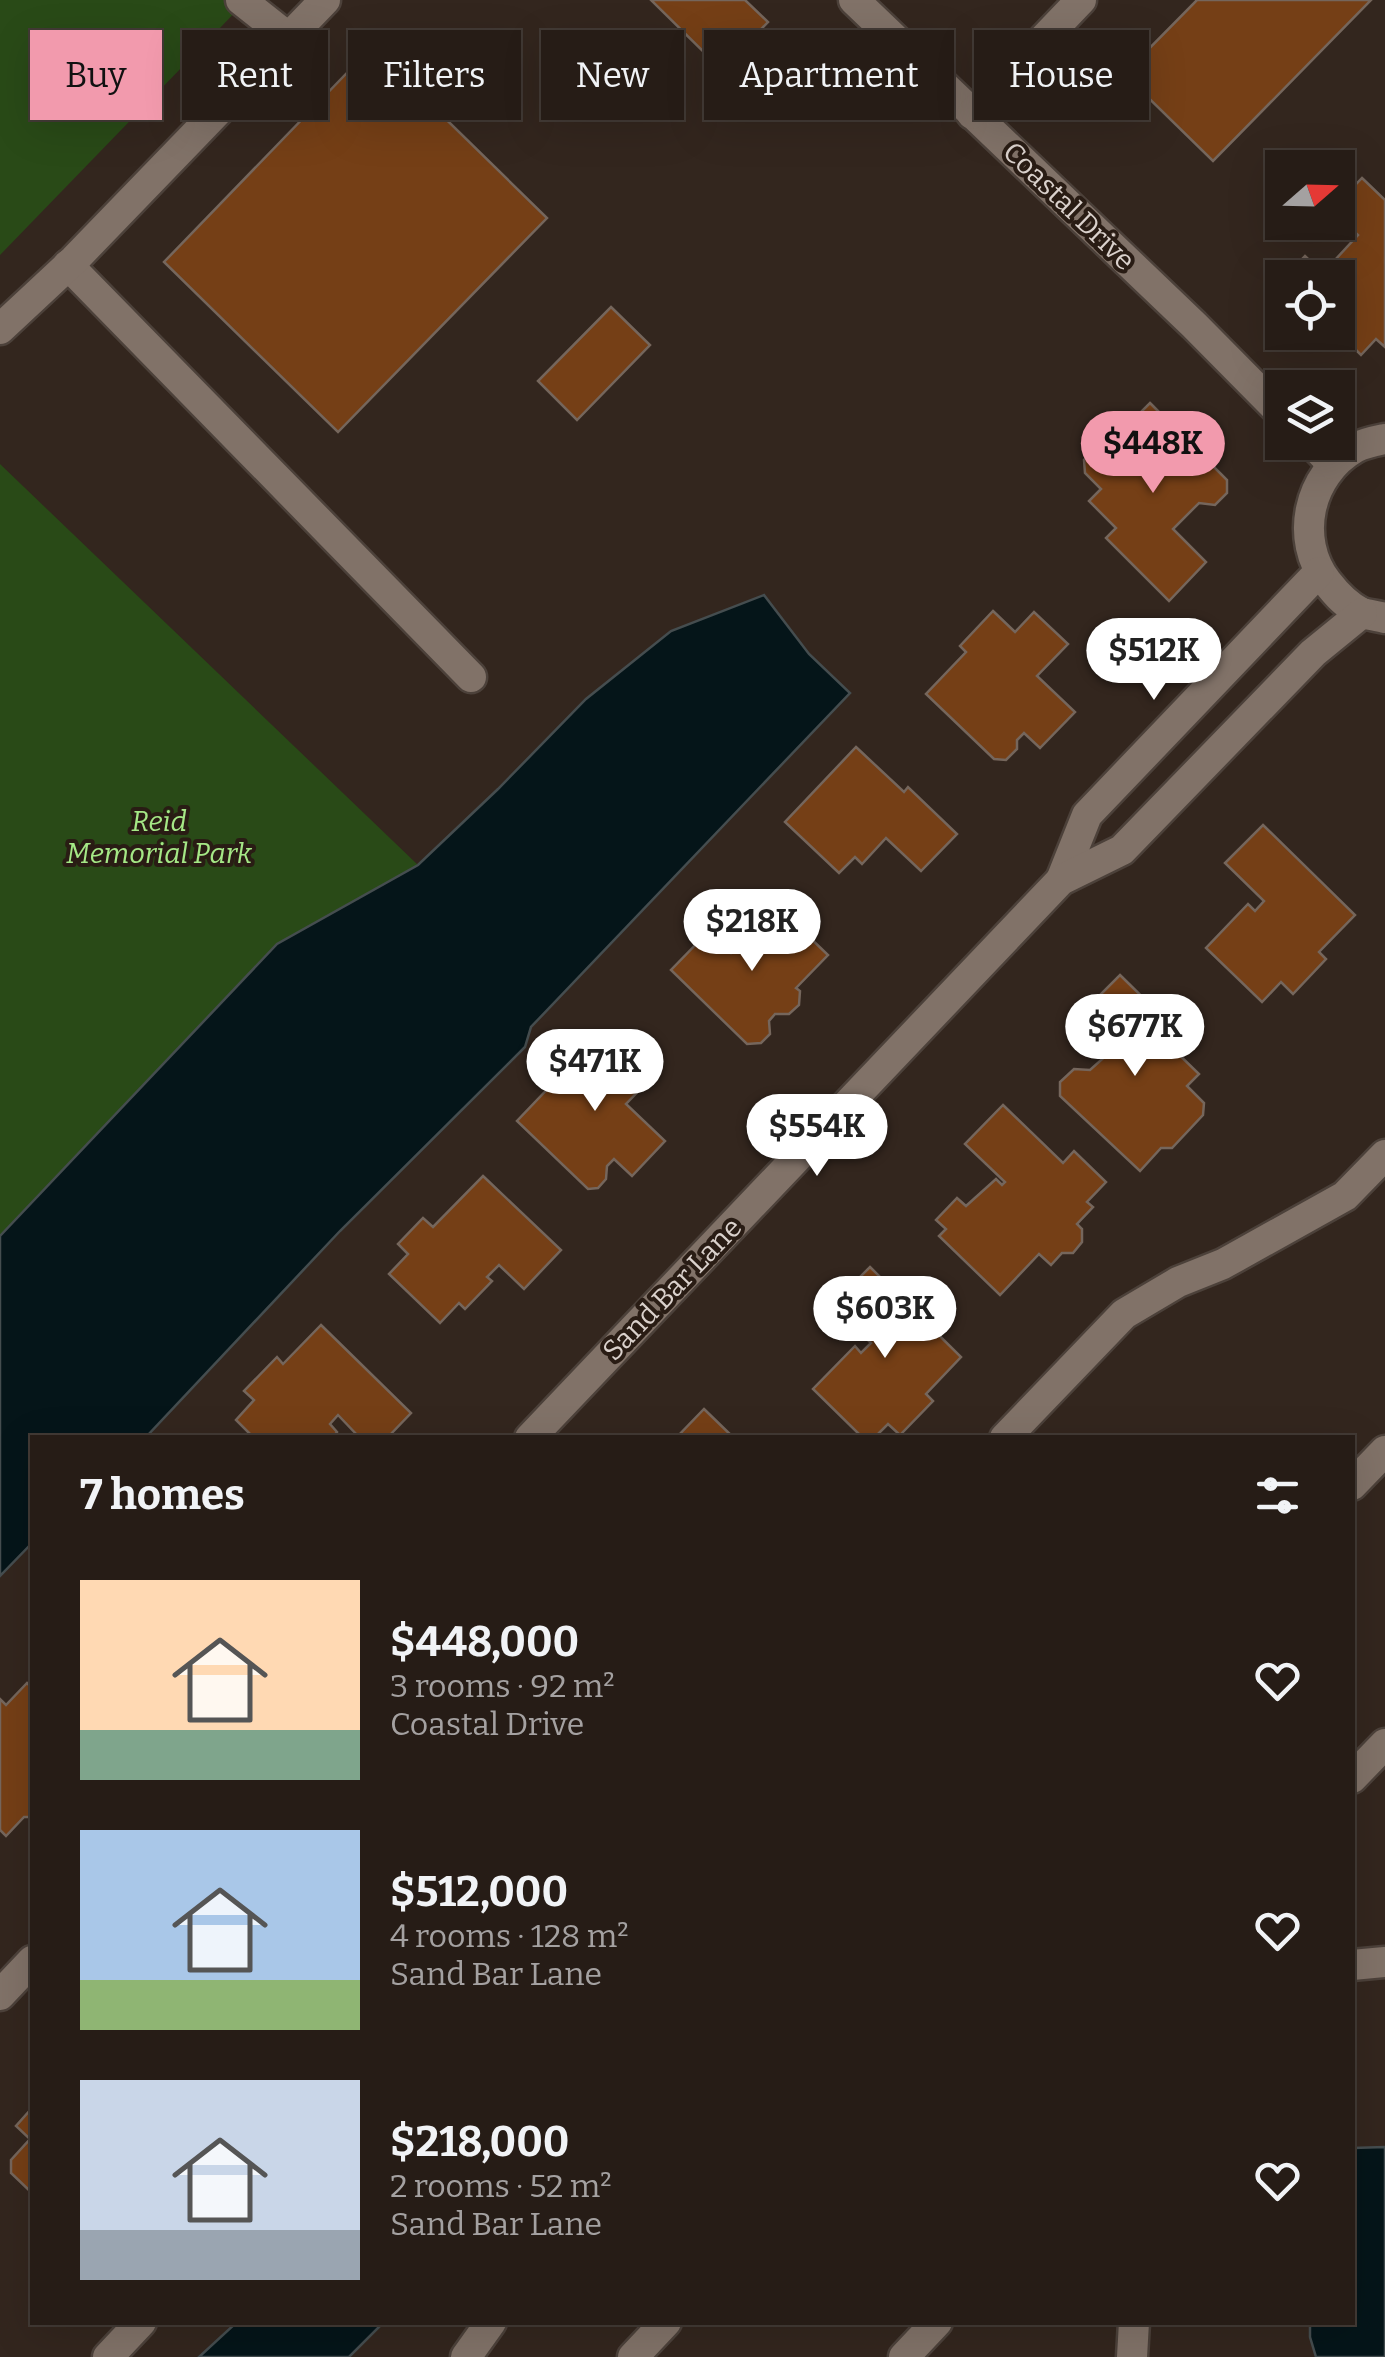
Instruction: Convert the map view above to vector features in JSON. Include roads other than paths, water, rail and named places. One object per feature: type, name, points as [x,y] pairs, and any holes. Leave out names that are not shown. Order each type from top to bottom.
[{"type":"street","points":[[241,0],[279,30]]},
{"type":"street","points":[[297,30],[325,0]]},
{"type":"street","name":"Coastal Drive","points":[[854,0],[1265,397]]},
{"type":"street","points":[[972,114],[1081,0]]},
{"type":"street","points":[[0,329],[209,120]]},
{"type":"street","points":[[68,265],[472,677]]},
{"type":"street","points":[[1374,615],[1340,599],[1312,558],[1307,530],[1312,497],[1332,464],[1358,446],[1385,439]]},
{"type":"street","points":[[1328,460],[1332,464]]},
{"type":"street","name":"Sand Bar Lane","points":[[1061,880],[1088,815],[1319,572]]},
{"type":"street","name":"Sand Bar Lane","points":[[533,1435],[1061,880],[1122,850],[1314,652],[1374,615]]},
{"type":"street","points":[[1008,1435],[1124,1314],[1345,1196],[1385,1155]]},
{"type":"street","points":[[1355,1482],[1385,1451]]},
{"type":"street","points":[[1355,1775],[1385,1744]]},
{"type":"street","points":[[1355,1964],[1385,1962]]},
{"type":"street","points":[[0,1995],[30,1963]]},
{"type":"street","points":[[108,2357],[138,2325]]},
{"type":"street","points":[[466,2357],[489,2325]]},
{"type":"street","points":[[634,2357],[663,2325]]},
{"type":"street","points":[[904,2357],[933,2325]]},
{"type":"street","points":[[1132,2357],[1134,2325]]},
{"type":"park label","name":"Reid Memorial Park","points":[[159,837]]}]
